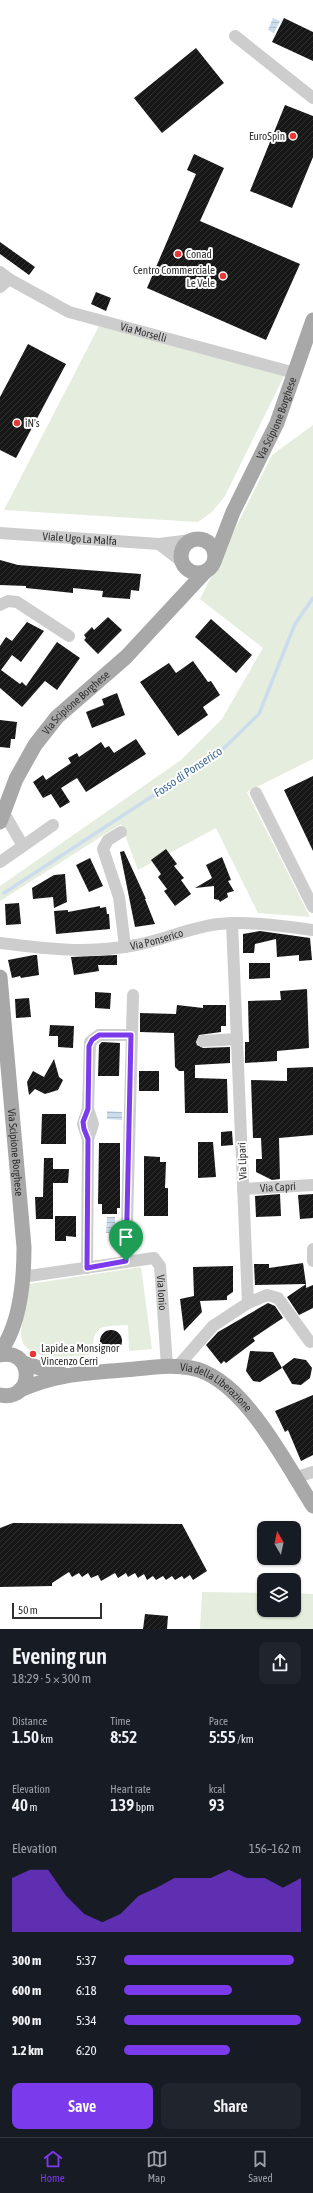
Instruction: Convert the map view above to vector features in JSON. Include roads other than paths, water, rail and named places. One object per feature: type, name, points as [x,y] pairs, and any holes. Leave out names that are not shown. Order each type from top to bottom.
[{"type":"main road","name":"Via Scipione Borghese","points":[[215,559],[233,512],[277,423],[295,373],[308,352],[313,320]]},
{"type":"main road","name":"Via Scipione Borghese","points":[[196,539],[216,529],[233,512]]},
{"type":"main road","points":[[196,539],[206,540],[214,548],[215,559],[213,564],[205,572],[199,573],[185,565],[181,551],[196,539]]},
{"type":"main road","name":"Via Scipione Borghese","points":[[176,601],[185,565]]},
{"type":"main road","name":"Via Scipione Borghese","points":[[2,817],[16,779],[35,745],[57,717],[126,657],[176,601],[205,572]]},
{"type":"main road","name":"Via Scipione Borghese","points":[[0,977],[23,1212],[24,1247],[22,1278],[14,1326],[0,1353]]},
{"type":"main road","name":"Via Scipione Borghese","points":[[12,1393],[26,1379],[26,1370],[22,1361],[14,1326]]},
{"type":"main road","name":"Via della Liberazione","points":[[0,1353],[12,1355],[22,1361],[65,1375]]},
{"type":"main road","name":"Via della Liberazione","points":[[12,1393],[65,1375],[172,1366],[194,1368],[210,1375],[237,1395],[258,1422],[313,1506]]},
{"type":"main road","points":[[0,1409],[12,1393]]},
{"type":"street","points":[[235,36],[313,98]]},
{"type":"street","name":"Via Morselli","points":[[3,280],[69,312],[295,373]]},
{"type":"street","name":"Viale Ugo La Malfa","points":[[0,533],[159,544],[196,539]]},
{"type":"street","points":[[159,544],[185,565]]},
{"type":"street","points":[[0,605],[8,601],[17,602],[70,636]]},
{"type":"street","points":[[256,793],[313,907]]},
{"type":"street","points":[[2,817],[23,846]]},
{"type":"street","points":[[0,862],[53,825]]},
{"type":"street","points":[[121,832],[108,840],[103,849],[119,897],[125,947]]},
{"type":"street","name":"Via Ponserico","points":[[0,942],[71,951],[125,947],[204,927],[232,923],[313,930]]},
{"type":"street","name":"Via Lipari","points":[[232,923],[248,1303]]},
{"type":"street","points":[[126,1261],[133,995]]},
{"type":"street","points":[[87,1268],[88,1139],[83,1124],[88,1109],[90,1042],[99,1035],[131,1035]]},
{"type":"street","points":[[203,1041],[237,1039]]},
{"type":"street","name":"Via Capri","points":[[243,1189],[313,1185]]},
{"type":"street","points":[[313,1249],[313,1261]]},
{"type":"street","name":"Via Ionio","points":[[22,1278],[152,1257],[156,1259],[160,1264],[172,1366]]},
{"type":"street","points":[[172,1366],[213,1326],[248,1303],[267,1295],[278,1298],[310,1342]]},
{"type":"street","points":[[294,1478],[313,1472]]},
{"type":"water","points":[[273,18],[280,21],[274,33],[268,30]]},
{"type":"water","points":[[107,1111],[122,1112],[122,1120],[107,1119]]},
{"type":"water","points":[[107,1217],[115,1217],[115,1233],[106,1233]]},
{"type":"waterway","name":"Fosso di Ponserico","points":[[4,893],[220,752],[259,714],[295,624],[313,598]]},
{"type":"place","name":"EuroSpin","points":[[293,136]]},
{"type":"place","name":"Conad","points":[[178,254]]},
{"type":"place","name":"Centro Commerciale Le Vele","points":[[223,276]]},
{"type":"place","name":"iN's","points":[[17,423]]},
{"type":"place","name":"Lapide a Monsignor Vincenzo Cerri","points":[[33,1354]]}]
